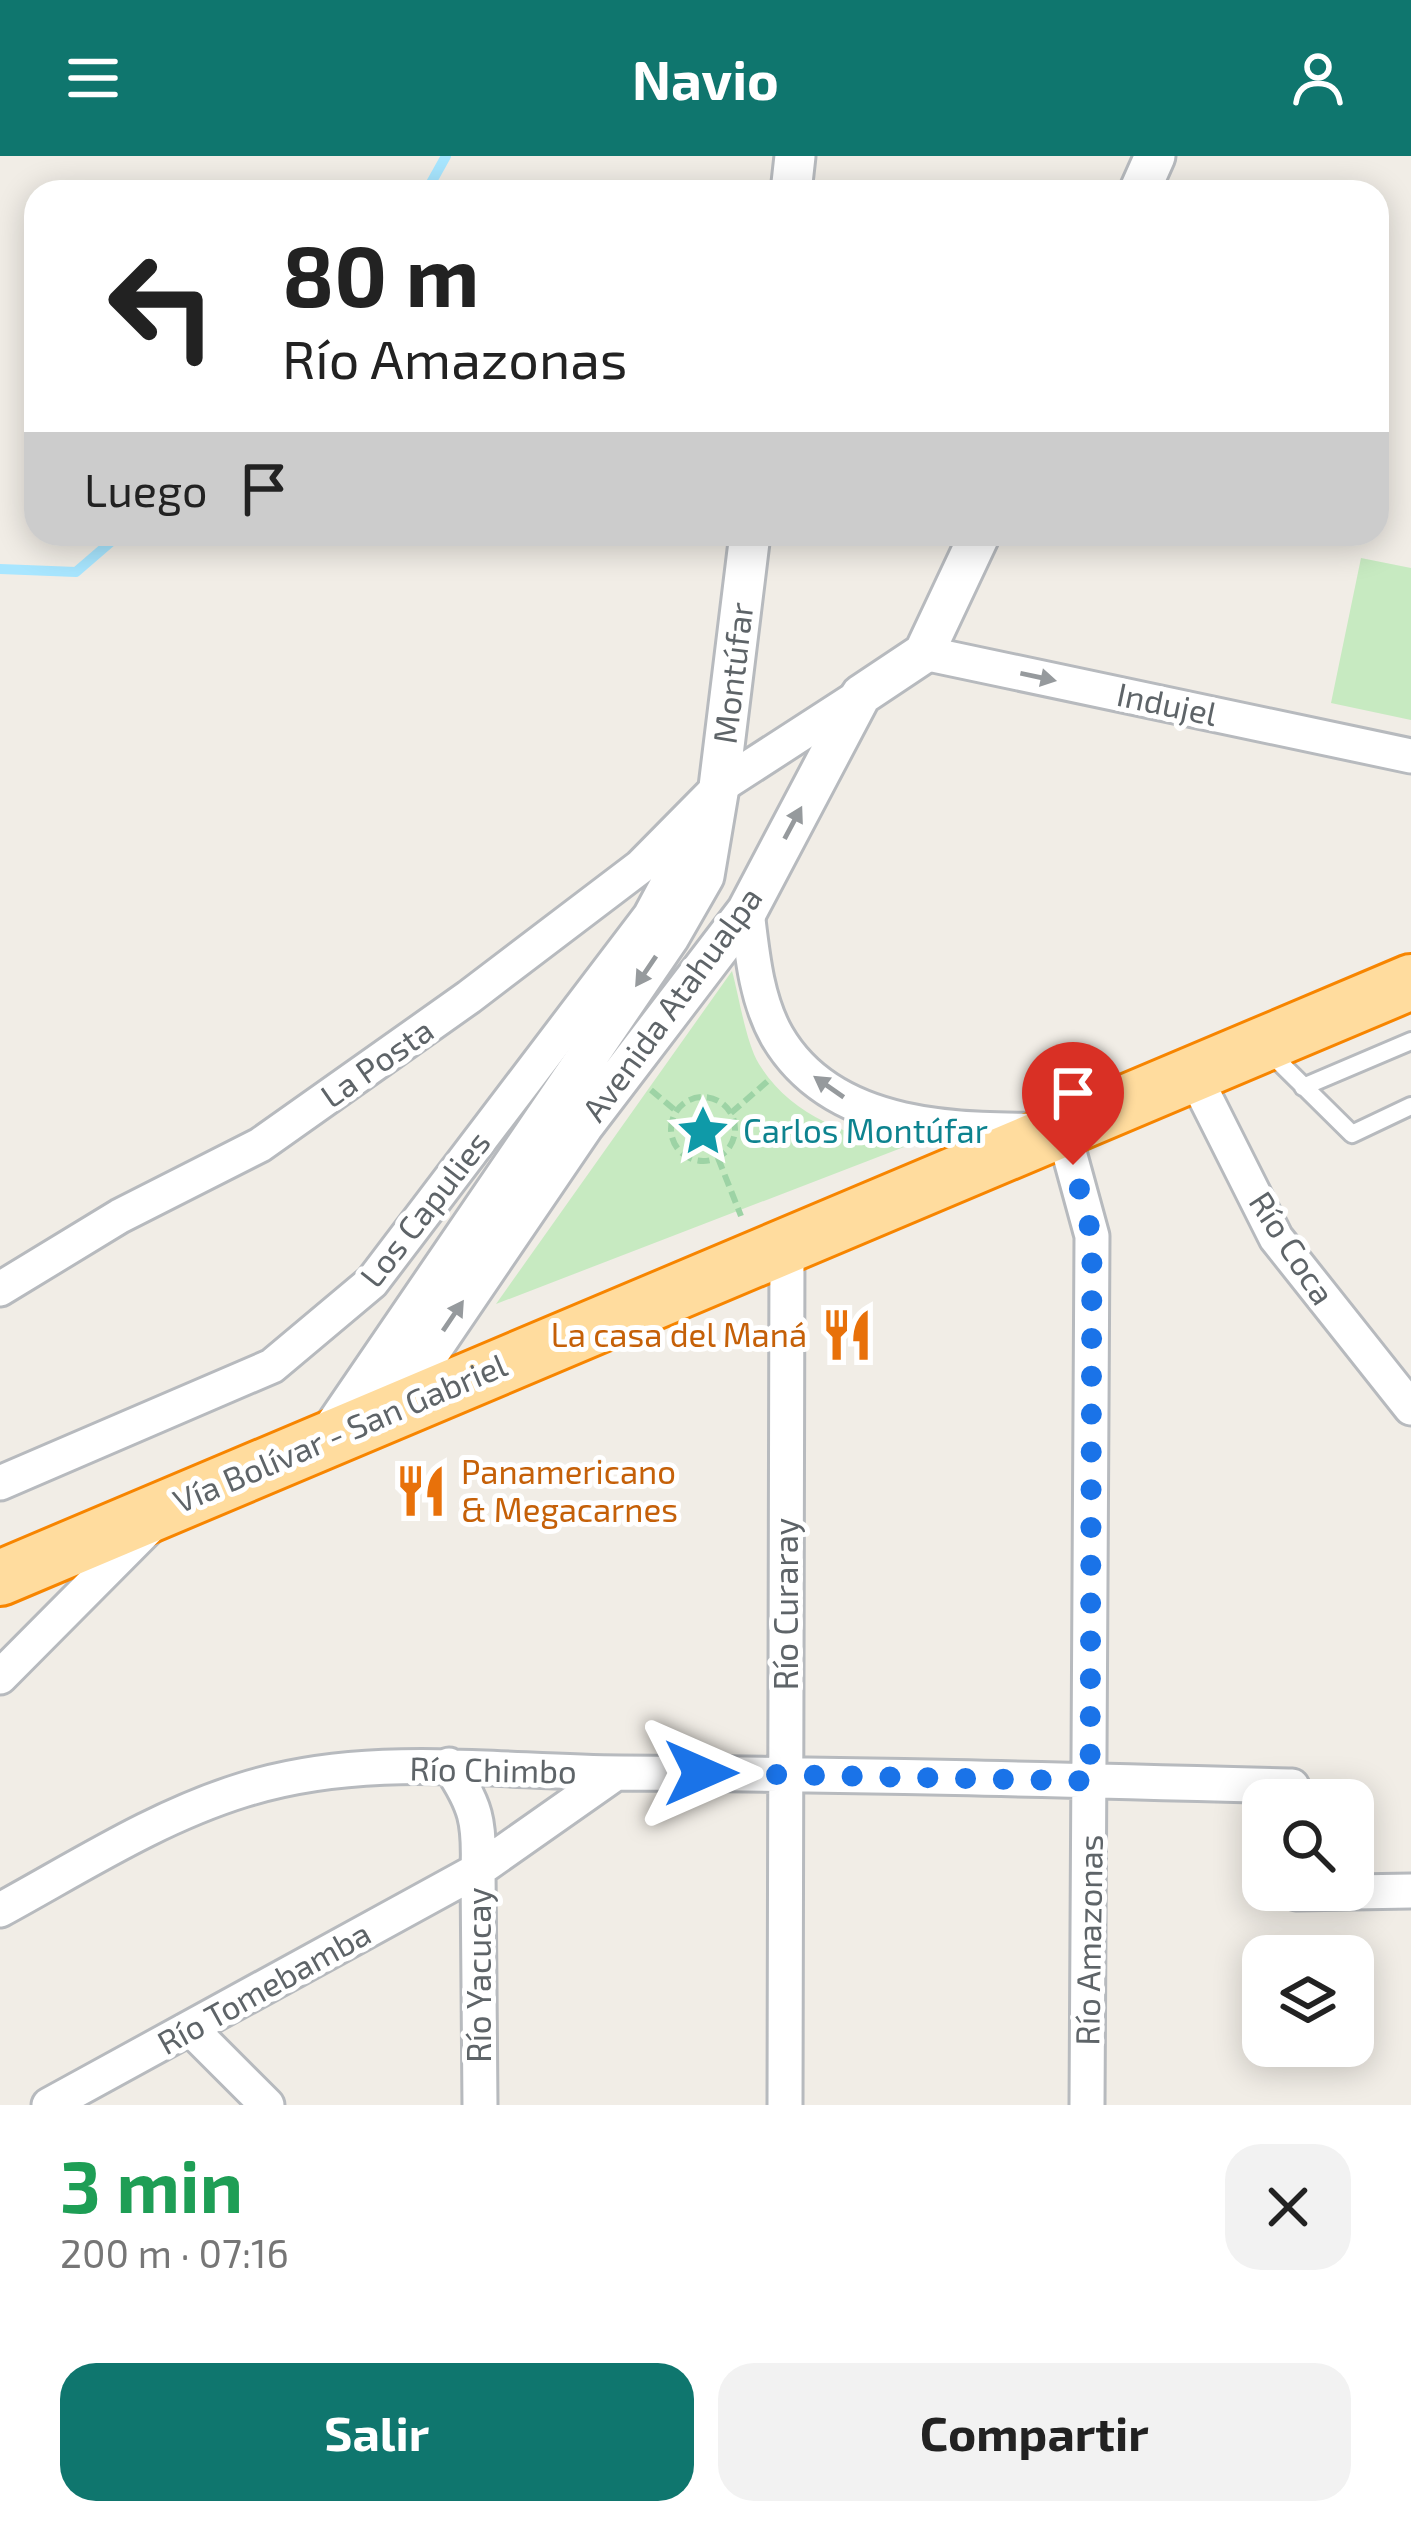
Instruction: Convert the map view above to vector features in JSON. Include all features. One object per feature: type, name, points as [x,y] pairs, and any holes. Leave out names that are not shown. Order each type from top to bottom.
[{"type":"highway","name":"Vía Bolívar - San Gabriel","points":[[0,1578],[1411,982]]},
{"type":"street","name":"Montúfar","points":[[719,787],[749,546]]},
{"type":"street","points":[[924,652],[974,546]]},
{"type":"street","name":"Avenida Atahualpa","points":[[388,1413],[583,1126],[747,911],[861,695],[924,652]]},
{"type":"street","name":"Indujel","points":[[924,652],[1411,756]]},
{"type":"street","name":"Montúfar","points":[[719,787],[861,695]]},
{"type":"street","name":"La Posta","points":[[0,1289],[119,1216],[260,1145],[469,997],[640,867],[719,787]]},
{"type":"street","name":"Avenida Atahualpa","points":[[327,1438],[669,937],[704,876],[719,787]]},
{"type":"street","name":"Los Capulies","points":[[0,1483],[272,1366],[372,1282],[650,916],[719,787]]},
{"type":"street","points":[[747,911],[756,980],[777,1036],[794,1058],[838,1096],[914,1122],[974,1131],[1064,1130]]},
{"type":"street","name":"Río Coca","points":[[1194,1075],[1276,1238],[1411,1408]]},
{"type":"street","name":"Río Amazonas","points":[[1064,1130],[1092,1236],[1087,2105]]},
{"type":"street","name":"Río Curaray","points":[[773,1253],[786,1772],[784,2105]]},
{"type":"street","points":[[0,1677],[173,1503]]},
{"type":"street","points":[[449,1765],[468,1792],[480,1822],[478,1870]]},
{"type":"street","name":"Río Chimbo","points":[[0,1910],[175,1814],[246,1788],[342,1769],[449,1765],[616,1773],[786,1772],[1242,1785]]},
{"type":"street","name":"Río Yacucay","points":[[480,2105],[478,1870],[616,1773]]},
{"type":"street","name":"Río Tomebamba","points":[[49,2105],[478,1870]]},
{"type":"street","points":[[1374,1891],[1411,1891]]},
{"type":"street","points":[[191,2029],[267,2105]]},
{"type":"lane","points":[[1303,1088],[1411,1041]]},
{"type":"lane","points":[[1262,1046],[1352,1133],[1411,1106]]},
{"type":"path","points":[[731,1112],[794,1058]]},
{"type":"path","points":[[704,1097],[731,1112],[733,1143],[718,1158],[697,1162],[673,1142],[671,1121],[683,1103],[704,1097]]},
{"type":"path","points":[[718,1158],[773,1253]]},
{"type":"green space","points":[[1361,558],[1411,568],[1411,720],[1331,703]]},
{"type":"green space","points":[[732,971],[750,1044],[772,1082],[822,1121],[904,1147],[496,1304]]},
{"type":"waterway","points":[[433,180],[446,156]]},
{"type":"waterway","points":[[0,569],[76,572],[106,546]]},
{"type":"place","name":"Carlos Montúfar","points":[[703,1131]]},
{"type":"place","name":"La casa del Maná","points":[[847,1335]]},
{"type":"place","name":"Panamericano & Megacarnes","points":[[421,1491]]},
{"type":"route","points":[[701,1773],[1090,1781],[1092,1236],[1073,1165]]}]
